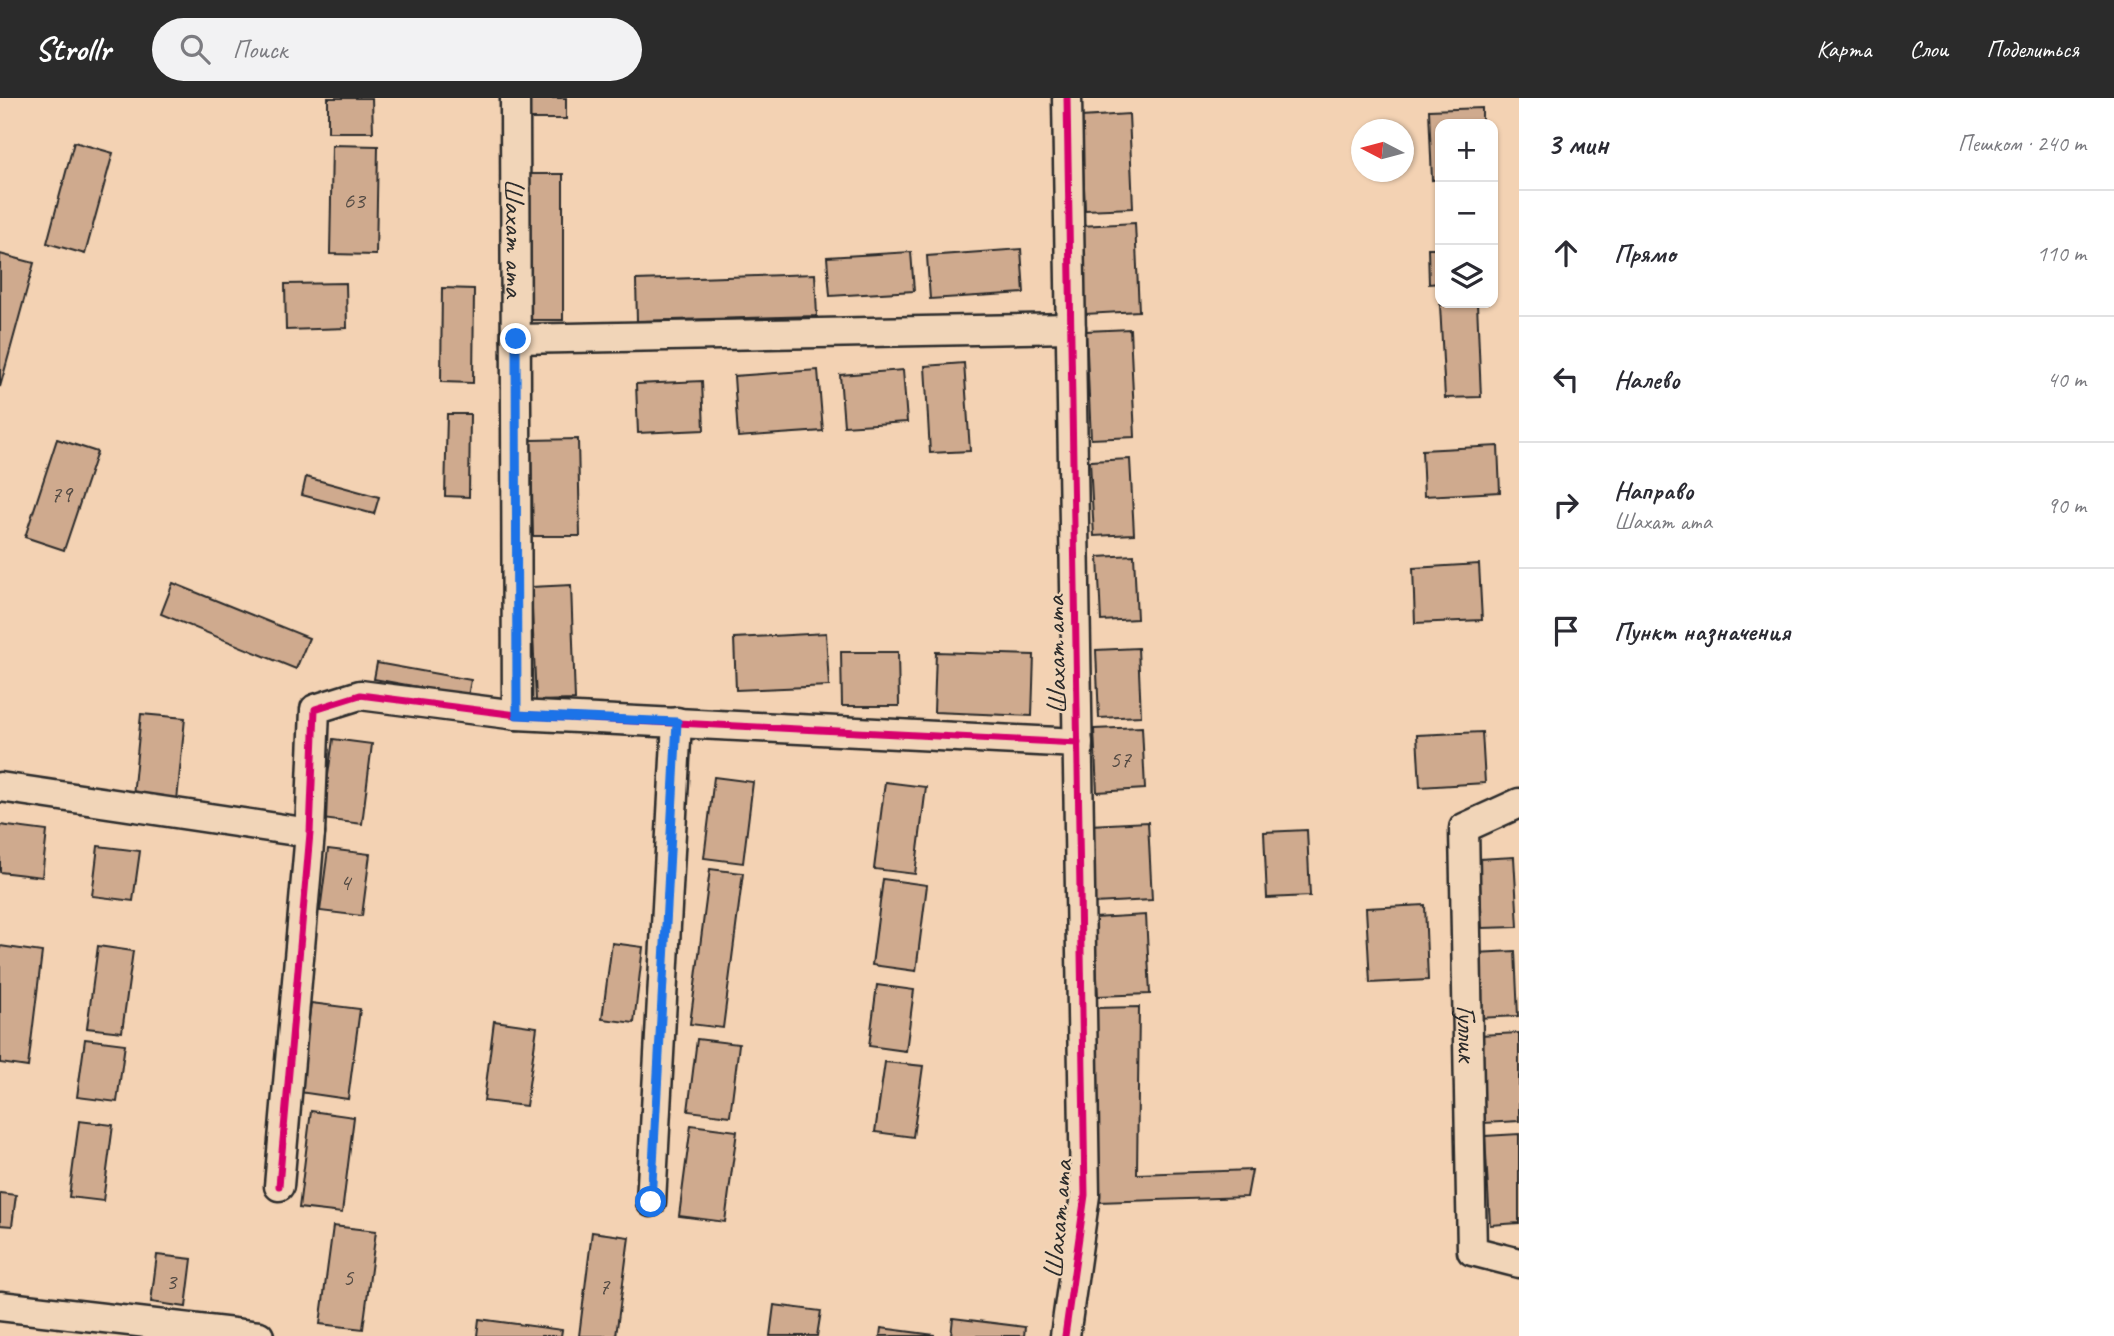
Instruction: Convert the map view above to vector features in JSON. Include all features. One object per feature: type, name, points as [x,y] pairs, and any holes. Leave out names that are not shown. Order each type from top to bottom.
[{"type":"street","name":"Шахат ата","points":[[515,98],[517,715]]},
{"type":"street","name":"Шахат ата","points":[[1065,1336],[1085,1195],[1067,98]]},
{"type":"street","points":[[516,339],[1071,328]]},
{"type":"street","points":[[279,1186],[310,833],[315,709],[360,695],[517,715],[1078,743]]},
{"type":"street","points":[[651,1202],[677,722]]},
{"type":"street","points":[[0,787],[310,833]]},
{"type":"street","name":"Гуллик","points":[[1519,803],[1464,828],[1472,1251],[1519,1263]]},
{"type":"street","points":[[0,1306],[259,1336]]},
{"type":"building","points":[[328,98],[372,98],[373,132],[328,132]]},
{"type":"building","points":[[522,98],[566,98],[566,119],[523,119]]},
{"type":"building","points":[[1482,108],[1482,119],[1435,119],[1435,180],[1432,180],[1429,110]]},
{"type":"building","points":[[1129,114],[1133,208],[1085,210],[1081,117]]},
{"type":"building","points":[[74,142],[113,153],[85,254],[47,243]]},
{"type":"building","points":[[332,145],[378,146],[376,255],[330,254]]},
{"type":"building","points":[[524,174],[563,174],[563,320],[523,320]]},
{"type":"building","points":[[1135,223],[1139,311],[1085,314],[1081,226]]},
{"type":"building","points":[[1428,248],[1435,248],[1435,283],[1429,284]]},
{"type":"building","points":[[1021,249],[1024,293],[930,299],[927,256]]},
{"type":"building","points":[[911,252],[914,291],[830,296],[827,257]]},
{"type":"building","points":[[0,254],[34,263],[0,387]]},
{"type":"building","points":[[815,274],[817,316],[637,321],[636,280]]},
{"type":"building","points":[[346,283],[347,328],[286,330],[285,284]]},
{"type":"building","points":[[442,288],[474,289],[473,383],[441,382]]},
{"type":"building","points":[[1440,308],[1477,308],[1481,397],[1445,398]]},
{"type":"building","points":[[1130,329],[1135,437],[1091,439],[1086,331]]},
{"type":"building","points":[[964,363],[970,451],[930,453],[925,366]]},
{"type":"building","points":[[818,370],[823,431],[738,437],[734,376]]},
{"type":"building","points":[[903,370],[907,422],[844,426],[840,375]]},
{"type":"building","points":[[702,381],[704,430],[638,433],[636,384]]},
{"type":"building","points":[[447,414],[470,414],[469,497],[445,496]]},
{"type":"building","points":[[57,439],[97,452],[64,550],[25,537]]},
{"type":"building","points":[[578,439],[580,536],[533,536],[531,440]]},
{"type":"building","points":[[1498,446],[1500,492],[1424,496],[1422,450]]},
{"type":"building","points":[[1130,459],[1134,534],[1094,536],[1090,461]]},
{"type":"building","points":[[306,477],[379,497],[374,514],[302,495]]},
{"type":"building","points":[[1134,555],[1137,619],[1101,621],[1098,557]]},
{"type":"building","points":[[1479,564],[1482,620],[1415,623],[1413,568]]},
{"type":"building","points":[[173,583],[309,638],[296,669],[161,614]]},
{"type":"building","points":[[571,585],[575,700],[536,701],[531,587]]},
{"type":"building","points":[[826,633],[829,686],[736,690],[734,638]]},
{"type":"building","points":[[1138,648],[1141,716],[1099,718],[1096,650]]},
{"type":"building","points":[[841,652],[898,652],[899,706],[842,706]]},
{"type":"building","points":[[936,652],[1034,655],[1032,716],[934,712]]},
{"type":"building","points":[[377,663],[471,680],[468,696],[374,679]]},
{"type":"building","points":[[141,714],[185,718],[177,801],[133,796]]},
{"type":"building","points":[[1142,727],[1145,789],[1097,792],[1094,729]]},
{"type":"building","points":[[1482,732],[1485,783],[1420,787],[1417,735]]},
{"type":"building","points":[[333,739],[372,744],[362,824],[322,819]]},
{"type":"building","points":[[714,777],[753,782],[743,863],[704,858]]},
{"type":"building","points":[[885,782],[926,787],[915,874],[874,869]]},
{"type":"building","points":[[1148,822],[1152,900],[1094,903],[1090,825]]},
{"type":"building","points":[[0,825],[47,831],[42,877],[0,872]]},
{"type":"building","points":[[1307,830],[1310,896],[1267,898],[1264,832]]},
{"type":"building","points":[[98,846],[140,851],[133,901],[92,896]]},
{"type":"building","points":[[328,849],[370,854],[362,916],[320,911]]},
{"type":"building","points":[[1514,857],[1518,927],[1482,928],[1479,859]]},
{"type":"building","points":[[710,869],[743,873],[723,1028],[690,1024]]},
{"type":"building","points":[[883,879],[927,885],[916,971],[872,965]]},
{"type":"building","points":[[1425,905],[1428,980],[1370,983],[1366,908]]},
{"type":"building","points":[[1146,915],[1150,994],[1098,996],[1094,918]]},
{"type":"building","points":[[612,943],[643,947],[634,1023],[602,1019]]},
{"type":"building","points":[[0,946],[42,952],[28,1067],[0,1063]]},
{"type":"building","points":[[98,946],[133,951],[122,1032],[87,1028]]},
{"type":"building","points":[[1515,951],[1518,1016],[1478,1018],[1475,953]]},
{"type":"building","points":[[877,985],[914,990],[906,1051],[869,1046]]},
{"type":"building","points":[[311,1003],[360,1009],[348,1099],[299,1092]]},
{"type":"building","points":[[1139,1007],[1137,1174],[1252,1170],[1247,1197],[1098,1202],[1095,1008]]},
{"type":"building","points":[[494,1021],[537,1027],[526,1106],[484,1101]]},
{"type":"building","points":[[1519,1033],[1519,1121],[1484,1123],[1479,1035]]},
{"type":"building","points":[[85,1039],[125,1044],[117,1102],[77,1097]]},
{"type":"building","points":[[697,1039],[739,1044],[730,1116],[688,1111]]},
{"type":"building","points":[[885,1062],[923,1066],[913,1137],[875,1132]]},
{"type":"building","points":[[311,1111],[354,1117],[342,1213],[299,1208]]},
{"type":"building","points":[[79,1121],[113,1125],[103,1201],[69,1197]]},
{"type":"building","points":[[691,1125],[737,1131],[725,1222],[679,1216]]},
{"type":"building","points":[[1519,1134],[1519,1223],[1490,1225],[1485,1136]]},
{"type":"building","points":[[0,1193],[16,1195],[12,1226],[0,1225]]},
{"type":"building","points":[[333,1226],[376,1231],[363,1329],[320,1324]]},
{"type":"building","points":[[592,1232],[629,1237],[616,1336],[579,1336]]},
{"type":"building","points":[[157,1255],[192,1259],[186,1307],[151,1302]]},
{"type":"building","points":[[774,1305],[821,1311],[817,1336],[770,1336]]},
{"type":"building","points":[[953,1318],[1025,1327],[1024,1336],[951,1336]]},
{"type":"building","points":[[479,1319],[562,1330],[561,1336],[477,1336]]},
{"type":"building","points":[[881,1328],[934,1335],[934,1336],[880,1336]]},
{"type":"cycle path","points":[[1065,1336],[1085,1195],[1067,98]]},
{"type":"cycle path","points":[[279,1186],[310,833],[315,709],[360,695],[517,715],[1078,743]]},
{"type":"route","points":[[516,339],[517,715],[677,722],[651,1202]]}]
